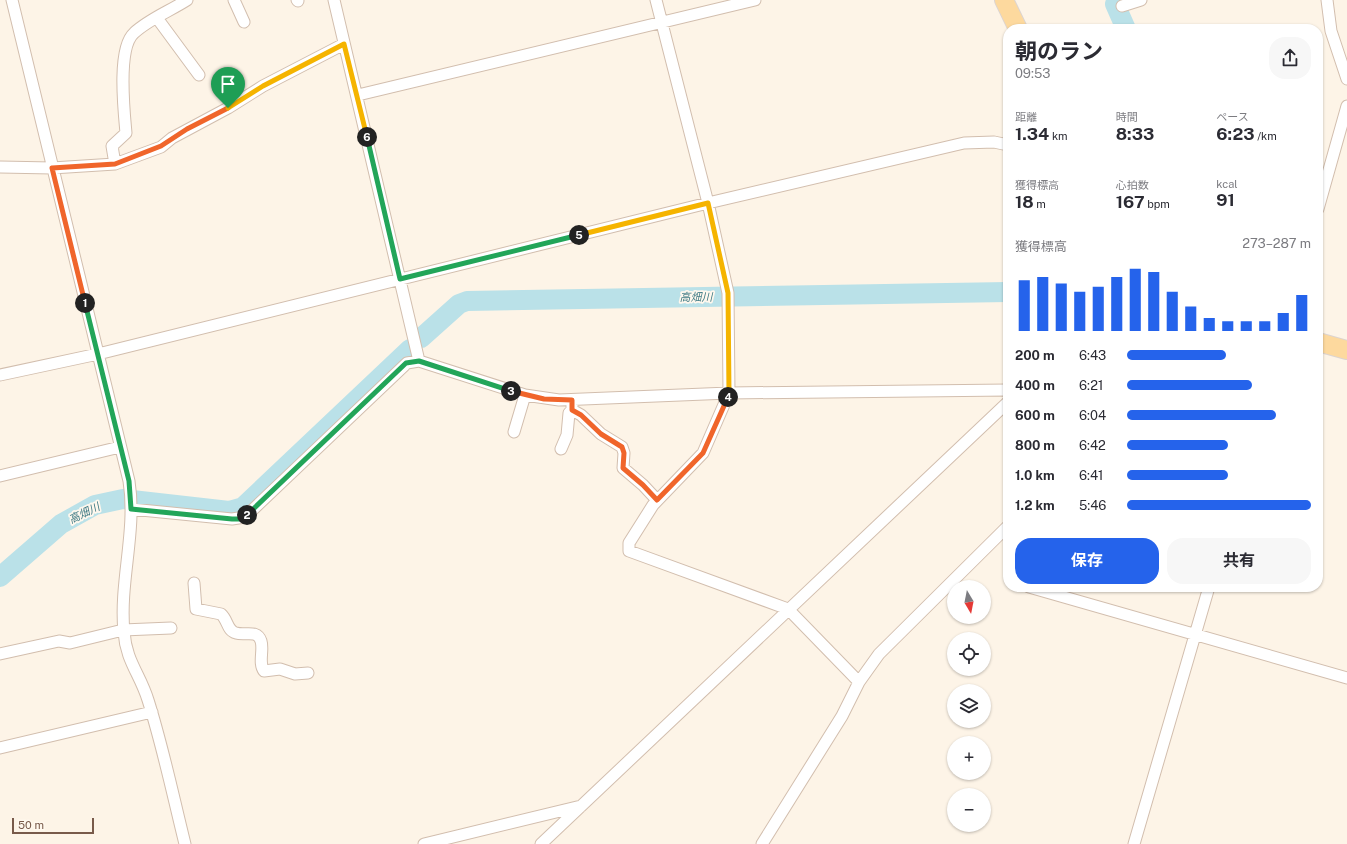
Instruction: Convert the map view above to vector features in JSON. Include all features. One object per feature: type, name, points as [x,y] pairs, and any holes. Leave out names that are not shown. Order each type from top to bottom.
[{"type":"main road","points":[[1004,0],[1016,24]]},
{"type":"main road","points":[[1323,343],[1347,350]]},
{"type":"street","points":[[12,0],[130,492],[131,507],[123,630],[126,651],[148,698],[185,844]]},
{"type":"street","points":[[115,164],[112,146],[126,133],[123,72],[126,48],[133,34],[157,18],[174,4],[187,0]]},
{"type":"street","points":[[234,0],[244,22]]},
{"type":"street","points":[[334,0],[358,95],[419,361]]},
{"type":"street","points":[[656,0],[708,203],[728,297],[729,393],[703,453],[657,500],[629,543],[629,551],[788,609],[860,682]]},
{"type":"street","points":[[358,95],[755,0]]},
{"type":"street","points":[[1122,6],[1141,0]]},
{"type":"street","points":[[1327,0],[1331,31],[1347,79]]},
{"type":"street","points":[[157,18],[199,75]]},
{"type":"street","points":[[0,167],[52,168],[115,164],[161,146],[172,138],[228,108],[263,86],[344,44]]},
{"type":"street","points":[[1323,191],[1347,106]]},
{"type":"street","points":[[0,375],[98,354],[708,203],[964,143],[994,142],[1003,144]]},
{"type":"street","points":[[131,507],[232,519],[245,517],[406,363],[419,361],[525,395],[572,405],[729,393],[1003,390]]},
{"type":"street","points":[[514,432],[525,395]]},
{"type":"street","points":[[561,449],[567,435],[569,413],[572,405]]},
{"type":"street","points":[[572,405],[601,434],[622,447],[624,453],[623,468],[643,485],[657,500]]},
{"type":"street","points":[[541,844],[1003,407]]},
{"type":"street","points":[[0,476],[120,448]]},
{"type":"street","points":[[762,844],[842,716],[860,682],[879,654],[1003,531]]},
{"type":"street","points":[[194,583],[196,622]]},
{"type":"street","points":[[1047,592],[1347,678]]},
{"type":"street","points":[[1134,844],[1208,592]]},
{"type":"street","points":[[196,608],[221,614],[231,631],[234,633],[254,633],[260,638],[262,647],[262,666],[264,671],[280,669],[295,674],[308,673]]},
{"type":"street","points":[[0,654],[58,641],[70,643],[123,630],[171,628]]},
{"type":"street","points":[[0,748],[152,712]]},
{"type":"street","points":[[424,844],[581,805]]},
{"type":"waterway","name":"高畑川","points":[[1115,4],[1124,24]]},
{"type":"waterway","name":"高畑川","points":[[421,338],[459,304],[467,301],[1003,292]]},
{"type":"waterway","name":"高畑川","points":[[0,577],[61,524],[95,505],[123,499],[229,511],[243,507],[410,349]]},
{"type":"route","points":[[344,44],[359,100],[400,279],[708,203],[728,293],[729,393],[710,441],[703,453],[657,500],[643,485],[623,468],[624,453],[622,447],[601,434],[588,420],[572,410],[572,400],[544,399],[525,395],[419,361],[406,363],[245,517],[232,519],[131,509],[129,481],[52,168],[107,166],[115,164],[161,146],[187,129],[228,108],[263,86],[344,44]]}]
